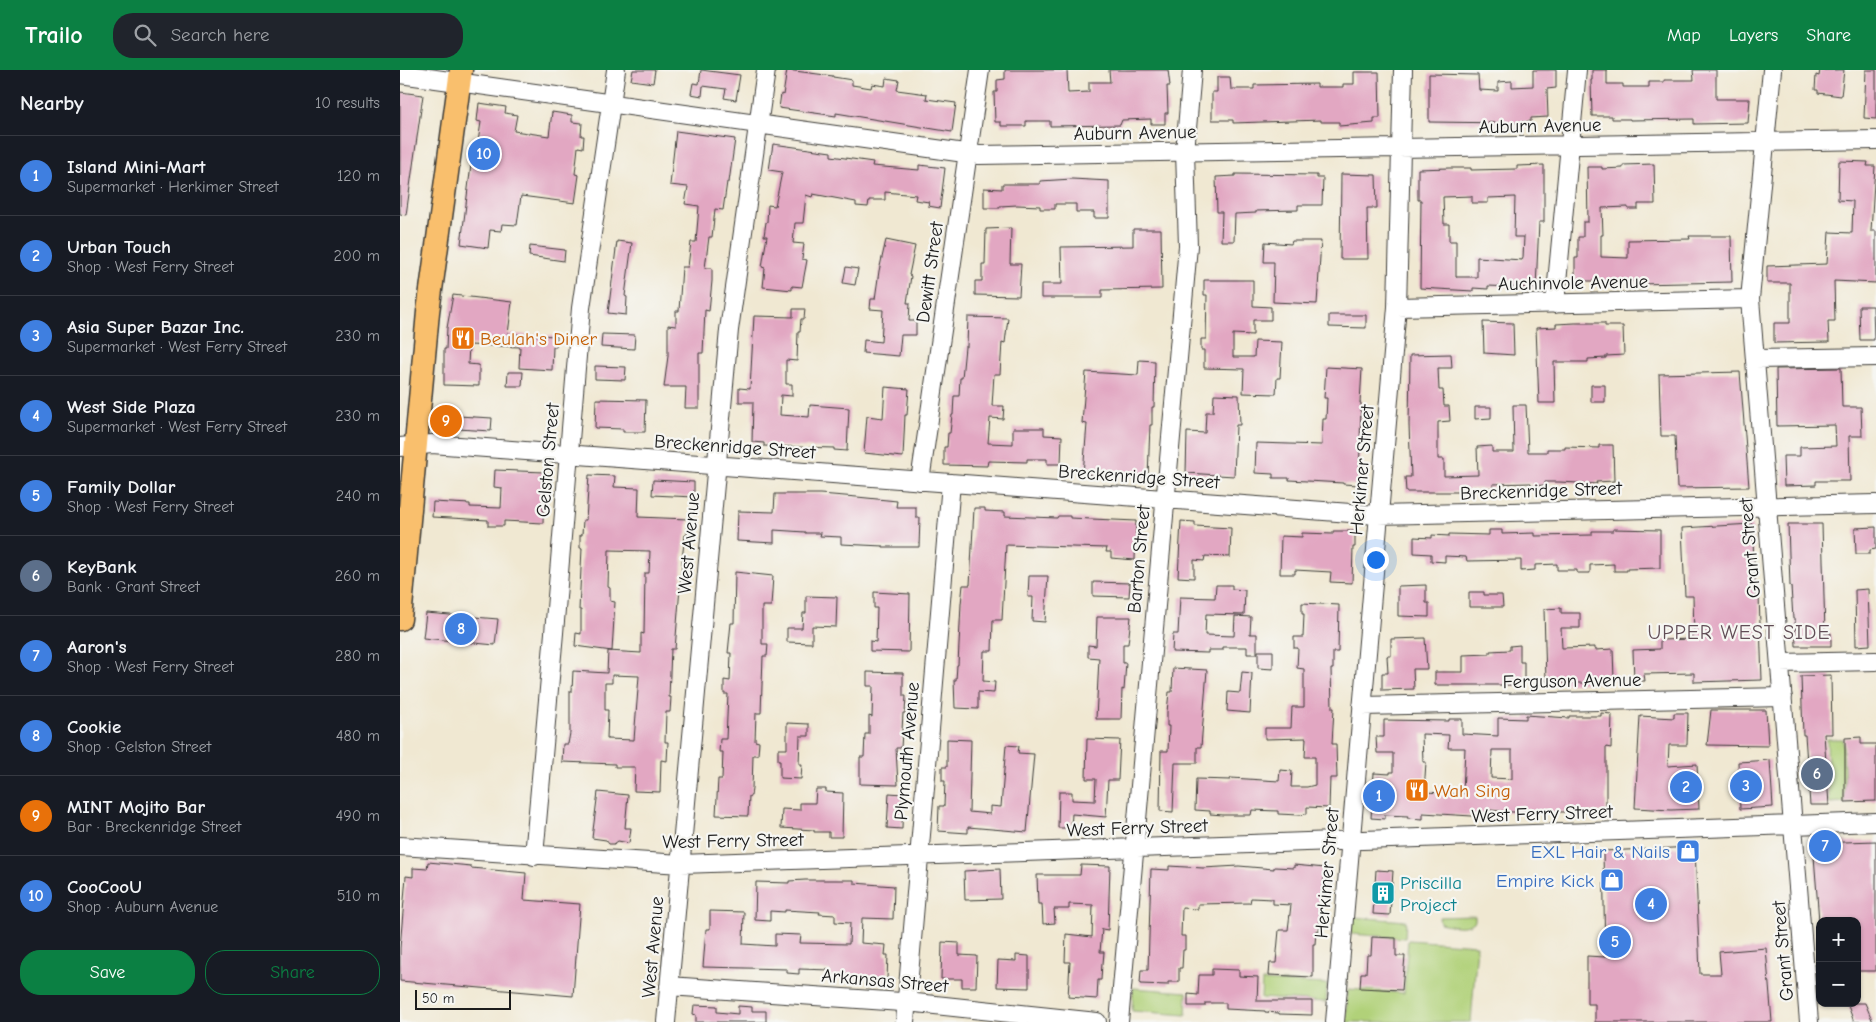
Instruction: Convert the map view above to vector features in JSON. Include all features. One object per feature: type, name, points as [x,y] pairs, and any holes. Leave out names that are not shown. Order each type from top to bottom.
[{"type":"main road","points":[[400,620],[408,446],[460,76]]},
{"type":"street","name":"Gelston Street","points":[[534,856],[581,308],[616,70]]},
{"type":"street","name":"West Avenue","points":[[666,1022],[729,330],[766,70]]},
{"type":"street","name":"Dewitt Street","points":[[920,481],[980,70]]},
{"type":"street","name":"Barton Street","points":[[1119,1022],[1188,246],[1185,152],[1192,70]]},
{"type":"street","name":"Herkimer Street","points":[[1335,1022],[1397,307],[1403,70]]},
{"type":"street","points":[[1555,304],[1577,70]]},
{"type":"street","name":"Grant Street","points":[[1772,70],[1750,299],[1809,1022]]},
{"type":"street","name":"Auburn Avenue","points":[[400,74],[460,76],[611,104],[979,156],[1876,140]]},
{"type":"street","name":"Auchinvole Avenue","points":[[1397,307],[1750,299]]},
{"type":"street","points":[[1755,359],[1876,357]]},
{"type":"street","name":"Breckenridge Street","points":[[408,446],[432,444],[569,456],[716,465],[1378,515],[1876,504]]},
{"type":"street","name":"Plymouth Avenue","points":[[906,1022],[951,483]]},
{"type":"street","points":[[1780,663],[1876,661]]},
{"type":"street","name":"Ferguson Avenue","points":[[1362,706],[1782,697]]},
{"type":"street","name":"West Ferry Street","points":[[400,846],[681,864],[1876,822]]},
{"type":"street","name":"Arkansas Street","points":[[669,986],[907,1003],[1097,1022]]},
{"type":"green space","points":[[1827,739],[1843,739],[1845,802],[1829,803]]},
{"type":"green space","points":[[1475,916],[1475,921],[1463,926],[1440,923],[1439,917]]},
{"type":"green space","points":[[1352,917],[1406,921],[1405,938],[1351,934]]},
{"type":"green space","points":[[1408,940],[1477,945],[1471,1022],[1346,1022],[1348,989],[1404,993]]},
{"type":"green space","points":[[1262,981],[1327,984],[1326,1002],[1261,998]]},
{"type":"green space","points":[[1133,988],[1187,992],[1186,1015],[1132,1011]]},
{"type":"building","points":[[633,70],[655,70],[653,83],[631,80]]},
{"type":"building","points":[[701,70],[740,75],[736,100],[724,98],[726,89],[703,86],[702,96],[691,94],[693,83],[699,84]]},
{"type":"building","points":[[787,70],[852,80],[852,85],[871,88],[872,84],[885,86],[886,78],[899,80],[897,90],[927,94],[926,99],[956,103],[952,132],[836,113],[836,116],[779,108]]},
{"type":"building","points":[[1005,70],[1067,70],[1068,93],[1089,92],[1089,82],[1110,82],[1109,70],[1168,70],[1170,86],[1167,86],[1168,113],[1165,113],[1165,124],[1151,124],[1151,119],[1122,120],[1120,125],[1050,126],[1050,121],[1026,121],[1026,126],[1001,126],[1001,122],[995,122],[994,92],[997,92],[997,80],[1005,79]]},
{"type":"building","points":[[1533,70],[1556,70],[1556,88],[1547,89],[1548,117],[1531,118],[1531,121],[1513,123],[1429,122],[1429,74],[1478,75],[1479,90],[1498,91],[1498,82],[1512,81],[1512,87],[1533,86]]},
{"type":"building","points":[[1592,70],[1607,70],[1607,84],[1623,84],[1623,87],[1649,87],[1649,82],[1694,80],[1693,70],[1716,70],[1716,99],[1750,99],[1748,123],[1694,124],[1694,119],[1630,120],[1612,119],[1612,116],[1592,116]]},
{"type":"building","points":[[1820,70],[1844,70],[1841,96],[1818,93],[1818,90],[1815,90],[1816,75],[1819,76]]},
{"type":"building","points":[[1866,70],[1876,70],[1876,119],[1864,118]]},
{"type":"building","points":[[1354,72],[1379,72],[1380,118],[1374,118],[1374,123],[1339,126],[1339,122],[1321,122],[1321,120],[1233,123],[1233,120],[1212,120],[1212,92],[1217,92],[1217,77],[1230,77],[1231,89],[1254,89],[1254,85],[1317,84],[1317,87],[1343,87],[1343,84],[1354,84]]},
{"type":"building","points":[[400,92],[423,95],[406,215],[400,214]]},
{"type":"building","points":[[479,103],[506,107],[505,113],[517,115],[514,131],[549,136],[552,112],[572,115],[572,122],[582,123],[581,136],[584,136],[583,148],[578,147],[575,174],[579,175],[575,203],[521,196],[517,225],[502,224],[501,231],[490,230],[488,248],[461,244],[474,141],[478,142],[481,122],[477,121]]},
{"type":"building","points":[[676,131],[735,139],[723,210],[715,209],[712,237],[709,237],[705,268],[712,268],[712,281],[709,311],[705,310],[703,353],[699,353],[699,408],[685,408],[686,387],[664,387],[668,356],[668,325],[676,326],[676,311],[679,311],[682,267],[688,267],[691,242],[696,242],[699,206],[685,204],[688,187],[670,185]]},
{"type":"building","points":[[773,144],[831,152],[831,156],[873,162],[872,166],[919,170],[919,165],[945,168],[940,208],[928,206],[929,202],[915,200],[916,195],[885,192],[885,200],[869,200],[868,207],[856,206],[856,202],[813,194],[812,197],[806,195],[803,223],[795,223],[793,243],[804,244],[802,259],[807,260],[802,287],[792,286],[792,290],[763,287],[765,268],[762,267],[767,236],[764,236],[768,205],[775,206],[782,172],[769,170]]},
{"type":"building","points":[[1839,161],[1868,162],[1867,166],[1875,166],[1871,231],[1876,231],[1876,283],[1834,281],[1835,321],[1828,321],[1829,342],[1774,343],[1774,323],[1790,323],[1790,283],[1767,283],[1767,266],[1827,264],[1829,232],[1852,233],[1853,201],[1838,200]]},
{"type":"building","points":[[1654,164],[1655,204],[1638,204],[1638,209],[1628,209],[1628,207],[1602,208],[1603,235],[1601,235],[1601,257],[1628,258],[1628,240],[1690,239],[1689,236],[1731,236],[1732,282],[1637,284],[1636,281],[1575,281],[1575,258],[1578,258],[1578,237],[1583,237],[1583,222],[1588,222],[1587,167],[1602,167],[1602,169],[1623,168],[1623,165]]},
{"type":"building","points":[[1544,165],[1544,222],[1539,222],[1536,288],[1488,286],[1488,289],[1473,288],[1473,291],[1420,288],[1421,200],[1418,200],[1418,169],[1517,169],[1517,166]],"holes":[[[1472,196],[1472,203],[1488,203],[1488,198],[1515,197],[1514,237],[1524,237],[1522,260],[1477,257],[1477,277],[1456,277],[1456,241],[1449,241],[1449,224],[1444,224],[1443,197]]]},
{"type":"building","points":[[1235,174],[1317,175],[1317,178],[1323,178],[1322,205],[1298,205],[1298,210],[1256,211],[1256,213],[1235,214],[1234,241],[1221,241],[1222,212],[1217,212],[1216,177],[1235,176]]},
{"type":"building","points":[[1341,174],[1376,175],[1377,208],[1367,208],[1368,259],[1340,259]]},
{"type":"building","points":[[1072,179],[1109,181],[1109,218],[1094,218],[1094,212],[1076,212],[1076,204],[1055,204],[1055,209],[1040,209],[1040,206],[1017,205],[984,208],[984,188],[1002,189],[1002,184],[1040,184],[1040,181]]},
{"type":"building","points":[[1011,228],[1010,264],[1021,264],[1019,296],[975,295],[975,281],[982,281],[982,264],[985,264],[986,229]]},
{"type":"building","points":[[1133,229],[1161,229],[1162,289],[1102,290],[1102,298],[1041,298],[1041,284],[1062,284],[1061,247],[1133,246]]},
{"type":"building","points":[[886,240],[915,246],[909,275],[911,276],[907,303],[910,303],[909,321],[916,321],[916,335],[901,335],[899,356],[863,353],[864,340],[881,342],[883,310],[870,309],[871,299],[875,299]]},
{"type":"building","points":[[617,241],[632,243],[625,296],[627,297],[626,315],[608,313]]},
{"type":"building","points":[[1292,241],[1321,241],[1317,304],[1273,302],[1274,262],[1264,262],[1265,242],[1291,244]]},
{"type":"building","points":[[530,246],[565,250],[564,261],[529,256]]},
{"type":"building","points":[[846,267],[858,269],[855,285],[843,283]]},
{"type":"building","points":[[1204,280],[1253,280],[1253,306],[1271,307],[1271,320],[1253,320],[1253,335],[1233,334],[1233,357],[1254,357],[1255,341],[1282,342],[1280,378],[1277,378],[1276,394],[1243,393],[1244,369],[1204,368],[1204,350],[1201,350],[1201,339],[1206,339],[1207,295],[1204,295]]},
{"type":"building","points":[[453,295],[512,302],[508,334],[557,336],[556,347],[553,347],[552,370],[519,368],[520,347],[469,345],[468,364],[479,365],[479,386],[444,385],[444,349],[446,349],[447,328]]},
{"type":"building","points":[[1859,306],[1873,306],[1874,340],[1860,340]]},
{"type":"building","points":[[793,309],[805,309],[804,319],[801,319],[800,332],[798,332],[797,361],[786,360],[786,384],[792,384],[792,396],[781,395],[780,415],[809,417],[810,405],[849,408],[847,451],[834,450],[834,448],[764,446],[764,443],[752,442],[753,402],[739,402],[739,388],[750,389],[754,316],[793,317]]},
{"type":"building","points":[[1329,315],[1366,315],[1366,328],[1329,327]]},
{"type":"building","points":[[968,317],[1008,318],[1005,343],[1002,342],[1000,374],[994,374],[992,406],[1004,406],[1003,419],[990,418],[988,443],[1013,444],[1013,428],[1044,428],[1044,435],[1062,436],[1061,464],[1047,464],[1047,459],[1027,459],[1027,462],[988,461],[987,466],[944,465],[944,447],[947,447],[948,433],[950,433],[954,396],[959,396],[960,378],[962,378],[965,347],[967,347]]},
{"type":"building","points":[[1483,322],[1513,323],[1514,355],[1484,353]]},
{"type":"building","points":[[1605,323],[1605,326],[1623,326],[1624,355],[1588,359],[1588,362],[1554,362],[1555,403],[1539,403],[1536,328],[1556,327],[1556,324]]},
{"type":"building","points":[[602,334],[635,335],[634,349],[601,347]]},
{"type":"building","points":[[1451,354],[1452,368],[1438,368],[1439,390],[1443,390],[1444,406],[1449,406],[1450,421],[1438,422],[1438,459],[1444,459],[1444,476],[1478,475],[1477,447],[1492,446],[1492,452],[1514,452],[1513,405],[1526,405],[1528,452],[1547,452],[1547,449],[1565,449],[1565,447],[1599,448],[1599,445],[1613,445],[1614,481],[1596,482],[1597,484],[1545,482],[1545,485],[1531,486],[1531,483],[1493,484],[1493,488],[1468,489],[1468,492],[1406,492],[1405,477],[1411,477],[1409,425],[1410,355]]},
{"type":"building","points":[[1139,360],[1155,361],[1154,407],[1152,407],[1152,425],[1150,425],[1148,477],[1083,474],[1087,424],[1082,423],[1086,372],[1138,375]]},
{"type":"building","points":[[595,366],[626,367],[625,380],[595,379]]},
{"type":"building","points":[[1326,367],[1362,369],[1359,485],[1289,480],[1289,478],[1273,478],[1273,474],[1255,473],[1256,443],[1322,445],[1323,419],[1326,419],[1327,398],[1324,398]]},
{"type":"building","points":[[1841,368],[1842,407],[1861,407],[1862,436],[1849,436],[1850,481],[1816,481],[1816,485],[1784,486],[1783,456],[1800,456],[1800,447],[1836,446],[1835,425],[1777,426],[1776,369]]},
{"type":"building","points":[[508,372],[523,372],[522,386],[507,386]]},
{"type":"building","points":[[1740,372],[1749,487],[1677,488],[1675,436],[1661,436],[1659,374]]},
{"type":"building","points":[[1591,385],[1605,385],[1605,402],[1591,402]]},
{"type":"building","points":[[885,387],[909,389],[907,415],[905,415],[903,457],[864,453],[867,416],[883,418]]},
{"type":"building","points":[[1214,394],[1239,395],[1240,425],[1236,425],[1234,476],[1186,473],[1187,432],[1205,433],[1206,412],[1213,412]]},
{"type":"building","points":[[596,399],[646,400],[645,432],[623,432],[623,429],[595,428]]},
{"type":"building","points":[[1475,407],[1491,407],[1491,418],[1475,419]]},
{"type":"building","points":[[441,415],[492,418],[491,431],[441,428]]},
{"type":"building","points":[[495,470],[544,472],[543,523],[504,521],[504,526],[488,526],[488,520],[432,517],[433,502],[470,504],[470,507],[501,508],[502,488],[494,487]]},
{"type":"building","points":[[589,475],[615,476],[614,487],[639,488],[638,517],[688,519],[683,551],[675,649],[671,649],[670,712],[666,712],[665,742],[668,742],[667,761],[661,760],[660,792],[634,791],[635,767],[615,767],[615,764],[562,762],[563,744],[568,744],[570,733],[570,691],[572,691],[573,671],[607,673],[608,651],[641,653],[641,633],[644,634],[645,573],[649,573],[650,551],[609,550],[608,587],[610,588],[610,601],[615,602],[612,651],[575,646],[576,633],[581,634],[581,610],[579,610],[582,548],[580,548],[580,535],[582,535],[583,520],[586,520]],"holes":[[[612,675],[639,676],[634,740],[607,739],[608,710],[605,710],[605,683],[612,683]]]},
{"type":"building","points":[[653,480],[694,482],[694,497],[652,495]]},
{"type":"building","points":[[775,494],[820,494],[857,497],[897,501],[896,507],[916,507],[916,518],[920,518],[919,547],[841,544],[841,537],[820,536],[821,533],[774,530],[774,543],[737,541],[738,511],[774,512]]},
{"type":"building","points":[[974,508],[985,508],[985,511],[1005,512],[1005,516],[1057,518],[1058,516],[1070,516],[1070,518],[1136,521],[1135,560],[1111,558],[1111,552],[1106,552],[1107,548],[1006,545],[1002,620],[993,620],[992,651],[984,651],[983,681],[995,682],[994,693],[978,692],[978,709],[955,708],[954,680],[956,680],[958,665],[963,585],[970,585]]},
{"type":"building","points":[[1181,521],[1195,522],[1195,526],[1231,528],[1230,557],[1205,556],[1204,561],[1194,560],[1194,578],[1178,577]]},
{"type":"building","points":[[1752,524],[1756,596],[1759,596],[1762,680],[1694,682],[1694,673],[1644,674],[1645,681],[1634,681],[1633,650],[1660,649],[1660,640],[1692,639],[1692,635],[1694,635],[1693,596],[1685,596],[1682,528]]},
{"type":"building","points":[[1788,524],[1822,524],[1825,634],[1831,633],[1831,646],[1796,646],[1795,619],[1793,619],[1790,586]]},
{"type":"building","points":[[1876,527],[1876,549],[1870,550],[1870,554],[1856,554],[1855,528]]},
{"type":"building","points":[[1613,529],[1660,530],[1660,568],[1614,571],[1614,564],[1590,565],[1590,573],[1577,573],[1577,570],[1557,570],[1557,564],[1535,565],[1535,570],[1521,571],[1521,560],[1467,561],[1466,557],[1445,556],[1445,562],[1431,561],[1431,554],[1414,553],[1414,537],[1432,538],[1432,535],[1449,536],[1449,534],[1489,535],[1489,530],[1502,530],[1502,534],[1535,533],[1535,536],[1592,535],[1592,531],[1613,531]]},
{"type":"building","points":[[1333,531],[1355,531],[1352,583],[1330,582],[1331,572],[1295,570],[1295,574],[1280,574],[1281,536],[1302,537],[1302,533],[1333,534]]},
{"type":"building","points":[[735,572],[773,576],[771,606],[762,606],[762,644],[768,644],[767,656],[763,656],[761,713],[756,713],[755,741],[759,742],[758,755],[753,755],[752,789],[751,796],[749,796],[748,816],[716,815],[718,779],[722,779],[723,752],[719,752],[720,739],[726,739],[728,694],[724,694],[724,680],[730,681],[731,653],[728,653],[731,623],[734,623]]},
{"type":"building","points":[[1029,576],[1048,576],[1045,622],[1032,621],[1033,597],[1028,597]]},
{"type":"building","points":[[1093,582],[1130,583],[1129,597],[1093,596]]},
{"type":"building","points":[[1216,585],[1232,585],[1232,589],[1245,590],[1244,615],[1206,614],[1205,635],[1234,636],[1235,616],[1251,617],[1250,634],[1257,634],[1257,654],[1247,654],[1247,647],[1223,647],[1223,650],[1208,650],[1208,653],[1172,652],[1173,634],[1178,634],[1180,597],[1215,598]]},
{"type":"building","points":[[1426,585],[1426,603],[1429,603],[1429,617],[1398,616],[1398,586]]},
{"type":"building","points":[[1868,589],[1870,645],[1856,646],[1855,590]]},
{"type":"building","points":[[874,592],[910,594],[909,652],[870,651],[870,641],[876,642],[877,608],[874,608]]},
{"type":"building","points":[[1469,592],[1484,592],[1484,595],[1502,595],[1503,607],[1469,607]]},
{"type":"building","points":[[806,596],[837,597],[836,627],[812,626],[812,643],[787,642],[787,628],[802,628],[803,613],[806,613]]},
{"type":"building","points":[[1302,603],[1339,605],[1338,652],[1333,652],[1333,669],[1331,669],[1332,708],[1334,708],[1332,744],[1336,744],[1337,778],[1330,778],[1329,808],[1307,807],[1307,814],[1299,815],[1278,814],[1278,811],[1252,810],[1251,815],[1223,815],[1210,814],[1210,811],[1195,810],[1196,779],[1230,780],[1231,778],[1279,781],[1280,770],[1292,771],[1291,787],[1315,785],[1315,757],[1305,757],[1306,738],[1265,739],[1265,728],[1291,728],[1292,707],[1304,707],[1304,669],[1297,668],[1298,648],[1294,648],[1294,637],[1303,637],[1304,614],[1302,614]]},
{"type":"building","points":[[1561,608],[1561,613],[1580,613],[1580,628],[1561,628],[1562,648],[1595,647],[1595,650],[1613,649],[1614,680],[1596,680],[1596,683],[1563,683],[1563,680],[1546,681],[1544,609]]},
{"type":"building","points":[[426,613],[498,619],[495,645],[423,638]]},
{"type":"building","points":[[1097,617],[1131,617],[1128,644],[1123,644],[1123,663],[1126,663],[1124,690],[1122,689],[1121,719],[1096,719],[1099,658],[1088,657],[1088,645],[1096,646]]},
{"type":"building","points":[[1425,638],[1427,669],[1413,669],[1414,689],[1382,690],[1382,673],[1388,673],[1387,656],[1391,656],[1391,639]]},
{"type":"building","points":[[1520,645],[1520,662],[1524,662],[1524,685],[1435,685],[1435,672],[1463,672],[1463,655],[1490,654],[1490,651],[1510,650],[1510,646]]},
{"type":"building","points":[[1258,651],[1273,651],[1273,669],[1258,668]]},
{"type":"building","points":[[1173,668],[1207,670],[1201,747],[1197,747],[1197,763],[1175,763],[1173,812],[1160,811],[1161,751],[1168,751],[1169,726],[1167,726],[1167,712],[1169,692],[1172,692]]},
{"type":"building","points":[[867,672],[903,673],[903,696],[906,696],[901,748],[896,748],[898,785],[860,784],[860,757],[864,757],[865,734],[869,734],[869,716],[872,717],[873,686],[867,686]]},
{"type":"building","points":[[1242,672],[1252,673],[1250,713],[1227,711],[1228,692],[1240,693]]},
{"type":"building","points":[[1831,675],[1832,734],[1824,734],[1829,805],[1810,805],[1805,735],[1803,735],[1801,676]]},
{"type":"building","points":[[1711,710],[1766,710],[1768,746],[1707,745]]},
{"type":"building","points":[[1601,713],[1612,714],[1611,748],[1606,747],[1606,812],[1512,812],[1489,810],[1488,817],[1423,813],[1423,819],[1385,815],[1385,819],[1371,818],[1374,773],[1390,774],[1390,772],[1393,772],[1393,753],[1377,753],[1376,737],[1384,737],[1384,720],[1449,721],[1449,719],[1462,719],[1462,734],[1498,736],[1498,718],[1526,719],[1526,715],[1569,718],[1569,716],[1601,716]],"holes":[[[1422,734],[1449,735],[1448,748],[1465,748],[1463,794],[1424,792],[1426,762],[1423,762]],[[1492,750],[1512,750],[1512,779],[1491,778]]]},
{"type":"building","points":[[1674,713],[1688,713],[1687,745],[1669,745],[1668,766],[1697,764],[1699,809],[1635,808],[1640,716],[1674,718]]},
{"type":"building","points":[[787,723],[809,724],[809,736],[800,736],[799,764],[802,764],[801,779],[780,778],[778,749],[787,749]]},
{"type":"building","points":[[1861,737],[1861,744],[1876,744],[1876,801],[1845,802],[1845,738]]},
{"type":"building","points":[[947,739],[971,740],[969,812],[990,814],[990,806],[1001,807],[1006,745],[1019,746],[1018,753],[1034,754],[1027,832],[968,827],[968,833],[938,831],[939,806],[944,806],[945,781],[942,781],[942,767],[947,767]]},
{"type":"building","points":[[1087,739],[1120,740],[1118,780],[1108,780],[1106,817],[1072,814],[1071,828],[1058,828],[1059,792],[1072,792],[1072,800],[1095,801],[1096,779],[1086,779]]},
{"type":"building","points":[[1770,760],[1773,807],[1740,809],[1738,762]]},
{"type":"building","points":[[816,789],[826,789],[826,792],[843,793],[842,837],[829,837],[829,832],[781,828],[782,809],[800,810],[800,803],[815,803]]},
{"type":"building","points":[[598,792],[628,795],[625,828],[631,828],[629,843],[618,841],[614,844],[609,844],[606,840],[592,838]]},
{"type":"building","points":[[889,793],[903,794],[902,829],[887,828]]},
{"type":"building","points":[[1876,841],[1876,971],[1861,971],[1861,917],[1819,917],[1813,843]]},
{"type":"building","points":[[1695,847],[1700,974],[1721,974],[1719,952],[1766,948],[1772,1022],[1595,1022],[1595,1004],[1587,1004],[1587,956],[1605,957],[1603,851]]},
{"type":"building","points":[[428,862],[526,873],[524,900],[580,904],[573,996],[400,981],[400,948],[406,876],[413,877],[413,868],[427,869]]},
{"type":"building","points":[[1081,865],[1110,866],[1108,930],[1102,929],[1100,952],[1104,952],[1101,980],[1098,980],[1097,999],[1068,997],[1070,962],[1065,962],[1066,934],[1092,937],[1093,905],[1069,904],[1069,909],[1054,909],[1055,923],[1043,924],[1042,904],[1038,904],[1037,875],[1080,875]]},
{"type":"building","points":[[1294,865],[1325,868],[1319,931],[1316,930],[1315,944],[1313,944],[1313,977],[1269,975],[1270,963],[1276,963],[1279,930],[1288,930],[1291,905],[1273,904],[1273,899],[1251,898],[1250,903],[1198,904],[1198,909],[1182,908],[1181,936],[1185,936],[1185,950],[1183,950],[1182,968],[1179,968],[1179,982],[1168,982],[1168,985],[1140,984],[1141,970],[1148,970],[1151,869],[1169,870],[1169,866],[1203,868],[1239,866],[1274,869],[1274,867],[1294,868]]},
{"type":"building","points":[[1000,869],[1001,899],[965,900],[964,871]]},
{"type":"building","name":"Priscilla Project","points":[[1376,870],[1393,871],[1390,915],[1373,914]]},
{"type":"building","points":[[854,880],[854,883],[894,886],[893,919],[862,918],[861,943],[886,945],[885,955],[888,955],[887,979],[830,976],[830,970],[799,969],[799,974],[787,973],[787,969],[703,967],[706,929],[710,929],[710,911],[744,912],[743,944],[775,946],[775,934],[801,935],[800,943],[849,944],[850,923],[835,922],[835,915],[785,910],[785,912],[770,911],[770,921],[755,920],[756,882],[789,883],[789,881]]},
{"type":"building","points":[[1372,937],[1396,938],[1396,956],[1405,956],[1402,990],[1360,988],[1361,973],[1366,973],[1367,955],[1371,955]]},
{"type":"building","points":[[942,942],[959,943],[959,955],[977,956],[976,987],[962,987],[962,979],[941,979]]},
{"type":"building","points":[[1016,955],[1029,956],[1029,988],[997,987],[998,960],[1016,961]]},
{"type":"building","points":[[1212,969],[1239,970],[1239,976],[1258,977],[1257,1001],[1312,1001],[1312,1015],[1226,1009],[1226,1003],[1205,1003],[1205,1006],[1188,1006],[1188,994],[1198,995],[1199,975],[1212,975]]},
{"type":"building","points":[[1861,1003],[1865,1003],[1873,1022],[1854,1022],[1848,1007],[1861,1007]]},
{"type":"building","points":[[694,1005],[717,1006],[717,1012],[738,1014],[738,1006],[752,1007],[752,1011],[766,1011],[766,1022],[696,1022],[696,1015],[693,1014]]},
{"type":"place","name":"CooCooU","points":[[484,154]]},
{"type":"place","name":"Beulah's Diner","points":[[463,338]]},
{"type":"place","name":"MINT Mojito Bar","points":[[446,421]]},
{"type":"place","name":"Cookie","points":[[461,629]]},
{"type":"place","name":"KeyBank","points":[[1817,774]]},
{"type":"place","name":"Asia Super Bazar Inc.","points":[[1746,786]]},
{"type":"place","name":"Urban Touch","points":[[1686,787]]},
{"type":"place","name":"Wah Sing","points":[[1417,790]]},
{"type":"place","name":"Island Mini-Mart","points":[[1379,796]]},
{"type":"place","name":"Aaron's","points":[[1825,846]]},
{"type":"place","name":"EXL Hair & Nails","points":[[1688,851]]},
{"type":"place","name":"Empire Kick","points":[[1612,880]]},
{"type":"place","name":"Priscilla Project","points":[[1383,893]]},
{"type":"place","name":"West Side Plaza","points":[[1651,904]]},
{"type":"place","name":"Family Dollar","points":[[1615,942]]},
{"type":"district","name":"UPPER WEST SIDE","points":[[1739,632]]}]
